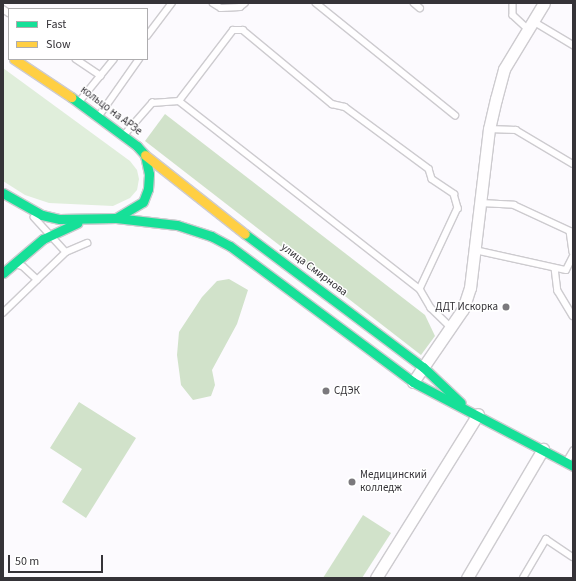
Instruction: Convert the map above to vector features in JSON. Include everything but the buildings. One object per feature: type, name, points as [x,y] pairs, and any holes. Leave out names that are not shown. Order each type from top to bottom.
[{"type":"main road","name":"кольцо на АРЗе","points":[[16,60],[79,102],[124,135],[145,155]]},
{"type":"main road","points":[[3,193],[42,215],[60,219],[86,220],[116,218],[143,202],[148,189],[149,174],[145,155]]},
{"type":"main road","name":"улица Смирнова","points":[[145,155],[241,231],[423,367],[466,408]]},
{"type":"main road","name":"улица Смирнова","points":[[116,218],[177,225],[211,236],[230,246],[413,382],[438,397],[478,414],[570,464]]},
{"type":"main road","points":[[3,273],[49,235],[86,220]]},
{"type":"street","points":[[413,382],[463,309],[470,288],[489,129],[504,70],[544,3]]},
{"type":"street","points":[[376,578],[478,414]]},
{"type":"street","points":[[467,578],[543,450]]},
{"type":"lane","points":[[148,35],[172,3]]},
{"type":"lane","points":[[213,3],[221,8],[240,7],[244,3]]},
{"type":"lane","points":[[316,3],[455,115]]},
{"type":"lane","points":[[414,3],[420,8]]},
{"type":"lane","points":[[513,3],[513,15],[573,46]]},
{"type":"lane","points":[[179,101],[233,30],[243,30],[332,104],[346,107],[429,169],[432,179],[454,194],[458,208],[420,289]]},
{"type":"lane","points":[[77,60],[101,76]]},
{"type":"lane","points":[[79,102],[113,60]]},
{"type":"lane","points":[[99,117],[138,60]]},
{"type":"lane","points":[[124,135],[152,103],[179,101],[420,289],[431,308],[451,327]]},
{"type":"lane","points":[[489,129],[516,130],[573,164]]},
{"type":"lane","points":[[481,203],[514,205],[570,231],[573,252]]},
{"type":"lane","points":[[25,206],[49,235],[66,252]]},
{"type":"lane","points":[[3,313],[66,252],[87,243]]},
{"type":"lane","points":[[475,250],[566,270],[573,256]]},
{"type":"lane","points":[[3,265],[13,264],[23,267],[37,280]]},
{"type":"lane","points":[[555,268],[558,291],[573,316]]},
{"type":"lane","points":[[570,464],[573,451]]},
{"type":"lane","points":[[523,578],[546,539],[573,557]]},
{"type":"green space","points":[[3,68],[130,161],[137,170],[139,179],[137,190],[130,198],[113,206],[49,203],[25,195],[3,181]]},
{"type":"green space","points":[[165,114],[425,315],[435,336],[421,355],[145,141]]},
{"type":"green space","points":[[229,279],[248,290],[237,324],[212,370],[215,385],[211,396],[193,400],[181,385],[177,355],[179,332],[202,297],[217,281]]},
{"type":"green space","points":[[79,402],[136,438],[86,518],[62,502],[82,469],[50,448]]},
{"type":"green space","points":[[363,515],[391,533],[362,578],[323,578]]},
{"type":"traffic: fast","points":[[3,193],[42,215],[60,219],[116,218],[143,202],[148,189],[149,174],[145,155],[137,146],[71,97]]},
{"type":"traffic: fast","points":[[116,218],[177,225],[211,236],[230,246],[413,382],[573,466]]},
{"type":"traffic: fast","points":[[3,273],[43,239],[78,223]]},
{"type":"traffic: fast","points":[[245,234],[423,367],[461,403]]},
{"type":"traffic: slow","points":[[16,60],[71,97]]},
{"type":"traffic: slow","points":[[145,155],[245,234]]},
{"type":"place","name":"ДДТ Искорка","points":[[506,307]]},
{"type":"place","name":"СДЭК","points":[[326,391]]},
{"type":"place","name":"Медицинский колледж","points":[[352,482]]}]
